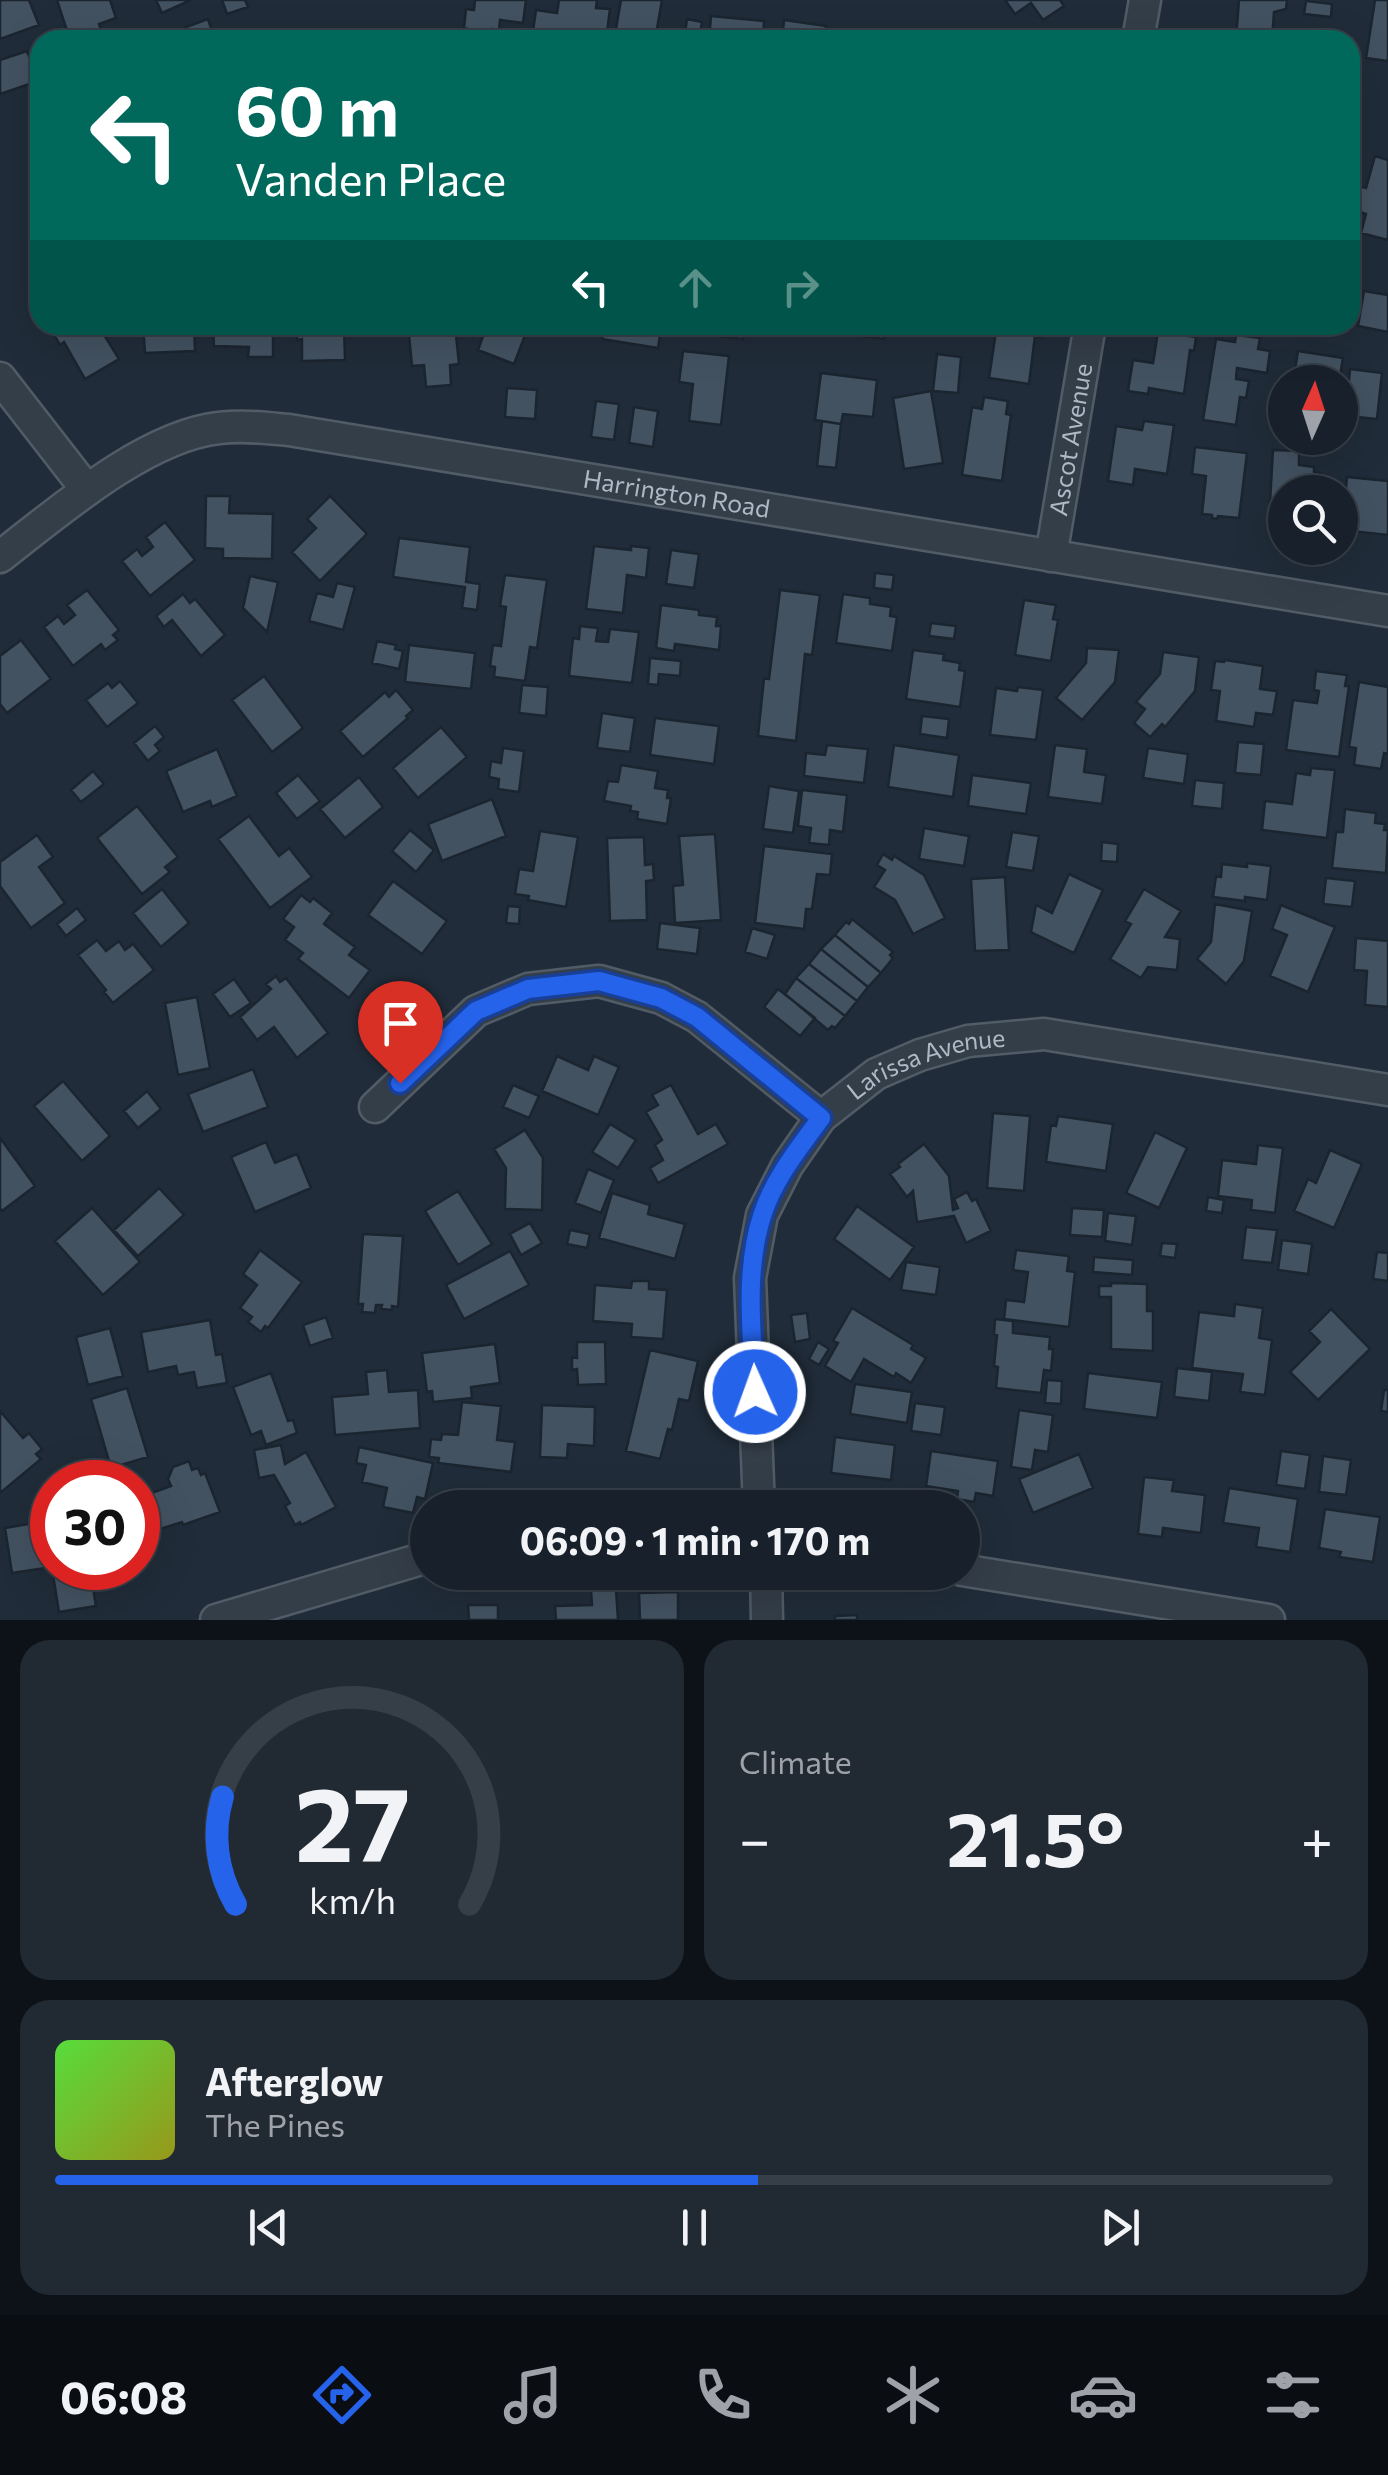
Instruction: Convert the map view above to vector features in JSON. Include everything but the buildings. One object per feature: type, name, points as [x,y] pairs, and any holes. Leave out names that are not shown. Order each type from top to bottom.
[{"type":"street","points":[[1140,30],[1145,0]]},
{"type":"street","name":"Ascot Avenue","points":[[1051,556],[1088,335]]},
{"type":"street","points":[[0,378],[87,490]]},
{"type":"street","name":"Harrington Road","points":[[0,557],[87,490],[161,444],[216,428],[254,427],[1388,611]]},
{"type":"street","points":[[376,1107],[476,1011],[528,989],[599,981],[661,998],[697,1017],[821,1118]]},
{"type":"street","name":"Larissa Avenue","points":[[758,1490],[750,1278],[762,1216],[787,1166],[821,1118],[876,1074],[968,1040],[1044,1034],[1388,1090]]},
{"type":"street","points":[[216,1620],[410,1562]]},
{"type":"street","points":[[980,1573],[1269,1620]]},
{"type":"street","points":[[766,1590],[767,1620]]},
{"type":"route","points":[[400,1083],[476,1011],[528,989],[599,981],[661,998],[697,1017],[821,1118],[787,1166],[762,1216],[750,1278],[755,1392]]}]
